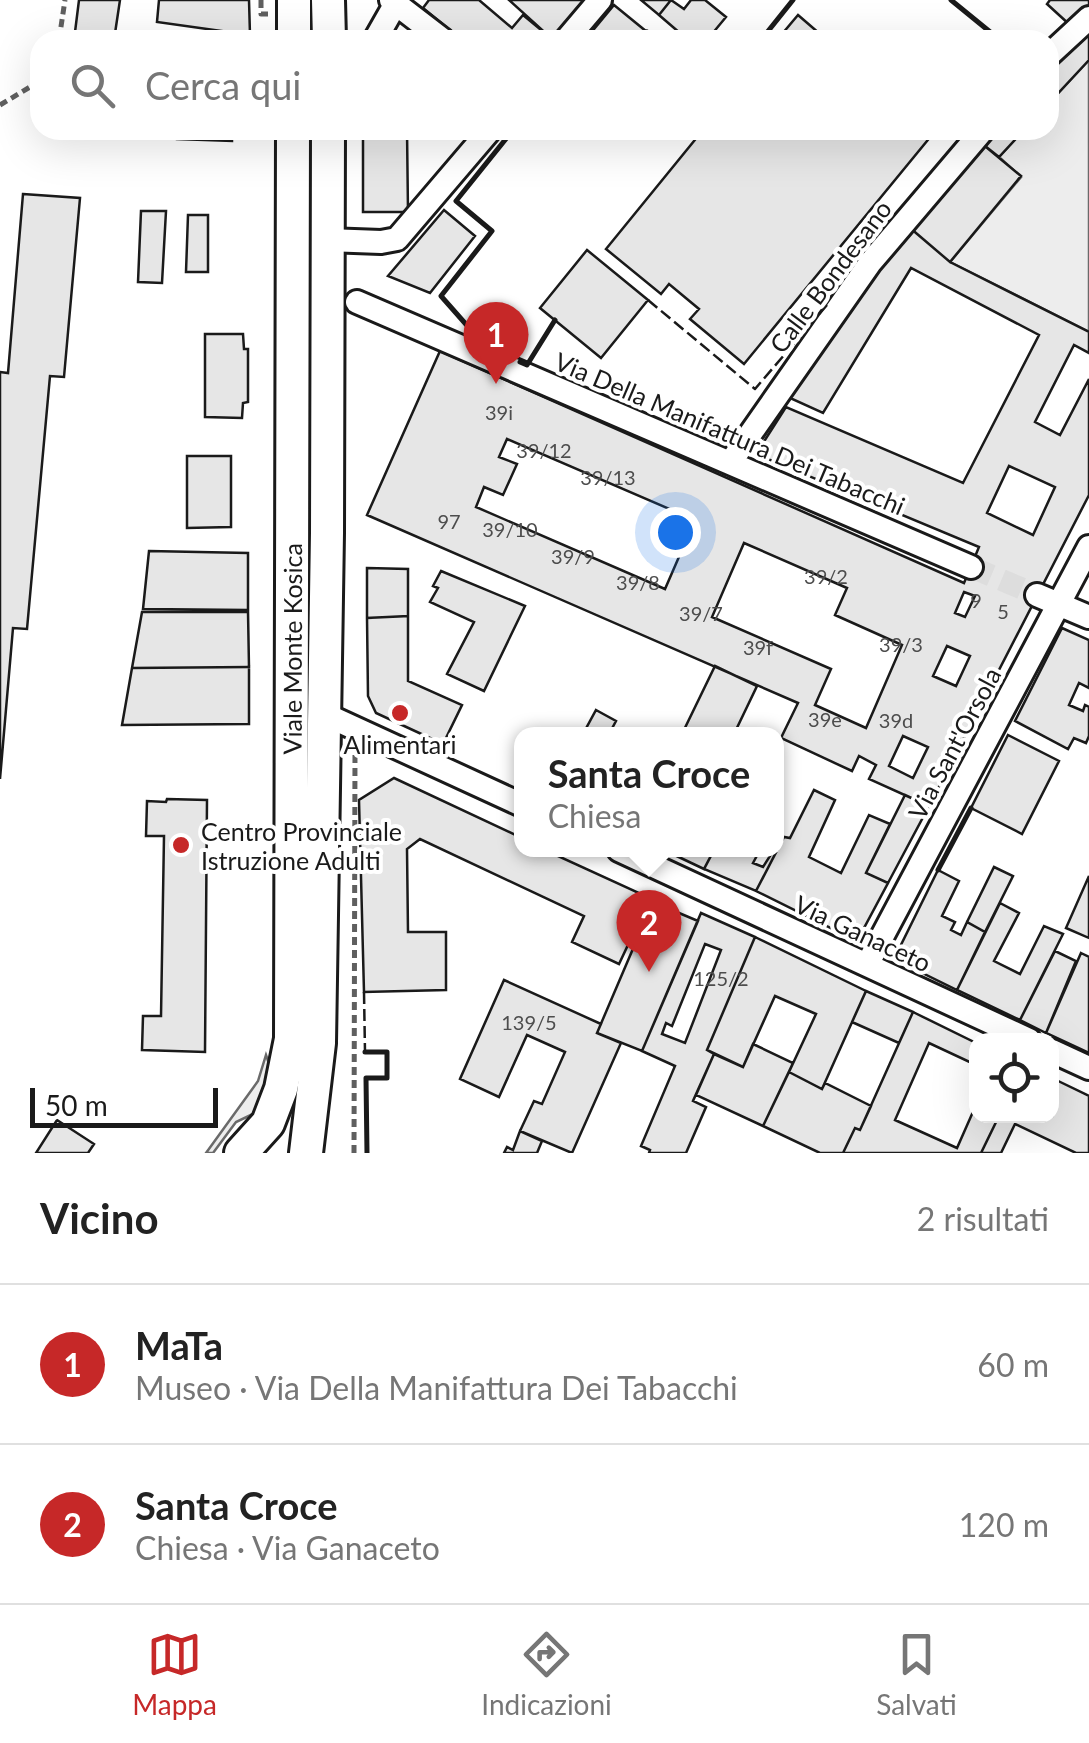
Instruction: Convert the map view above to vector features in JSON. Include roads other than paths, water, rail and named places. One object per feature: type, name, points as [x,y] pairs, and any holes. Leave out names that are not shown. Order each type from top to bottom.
[{"type":"street","points":[[294,0],[294,30]]},
{"type":"street","points":[[328,0],[328,30]]},
{"type":"street","points":[[574,30],[600,0]]},
{"type":"street","points":[[383,30],[403,4],[433,30]]},
{"type":"street","points":[[1059,46],[1089,18]]},
{"type":"street","name":"Viale Monte Kosica","points":[[241,1153],[268,1123],[281,1089],[292,1040],[293,140]]},
{"type":"street","name":"Viale Monte Kosica","points":[[306,1153],[319,1043],[328,140]]},
{"type":"street","points":[[327,240],[397,239],[481,140]]},
{"type":"street","name":"Calle Bondesano","points":[[730,463],[870,263],[975,140]]},
{"type":"street","name":"Via Della Manifattura Dei Tabacchi","points":[[357,302],[971,566]]},
{"type":"street","name":"Via Sant'Orsola","points":[[867,964],[1089,547]]},
{"type":"street","points":[[1036,595],[1089,617]]},
{"type":"street","points":[[324,714],[514,800]]},
{"type":"street","name":"Via Ganaceto","points":[[633,857],[1015,1033]]},
{"type":"street","points":[[1059,1054],[1089,1068]]},
{"type":"street","name":"Viale Monte Kosica","points":[[241,1153],[274,1146],[294,1153]]},
{"type":"tunnel","points":[[971,567],[1037,595]]},
{"type":"place","name":"MaTa","points":[[496,384]]},
{"type":"place","name":"Alimentari","points":[[400,713]]},
{"type":"place","name":"Centro Provinciale Istruzione Adulti","points":[[181,845]]},
{"type":"place","name":"Santa Croce","points":[[649,972]]}]
